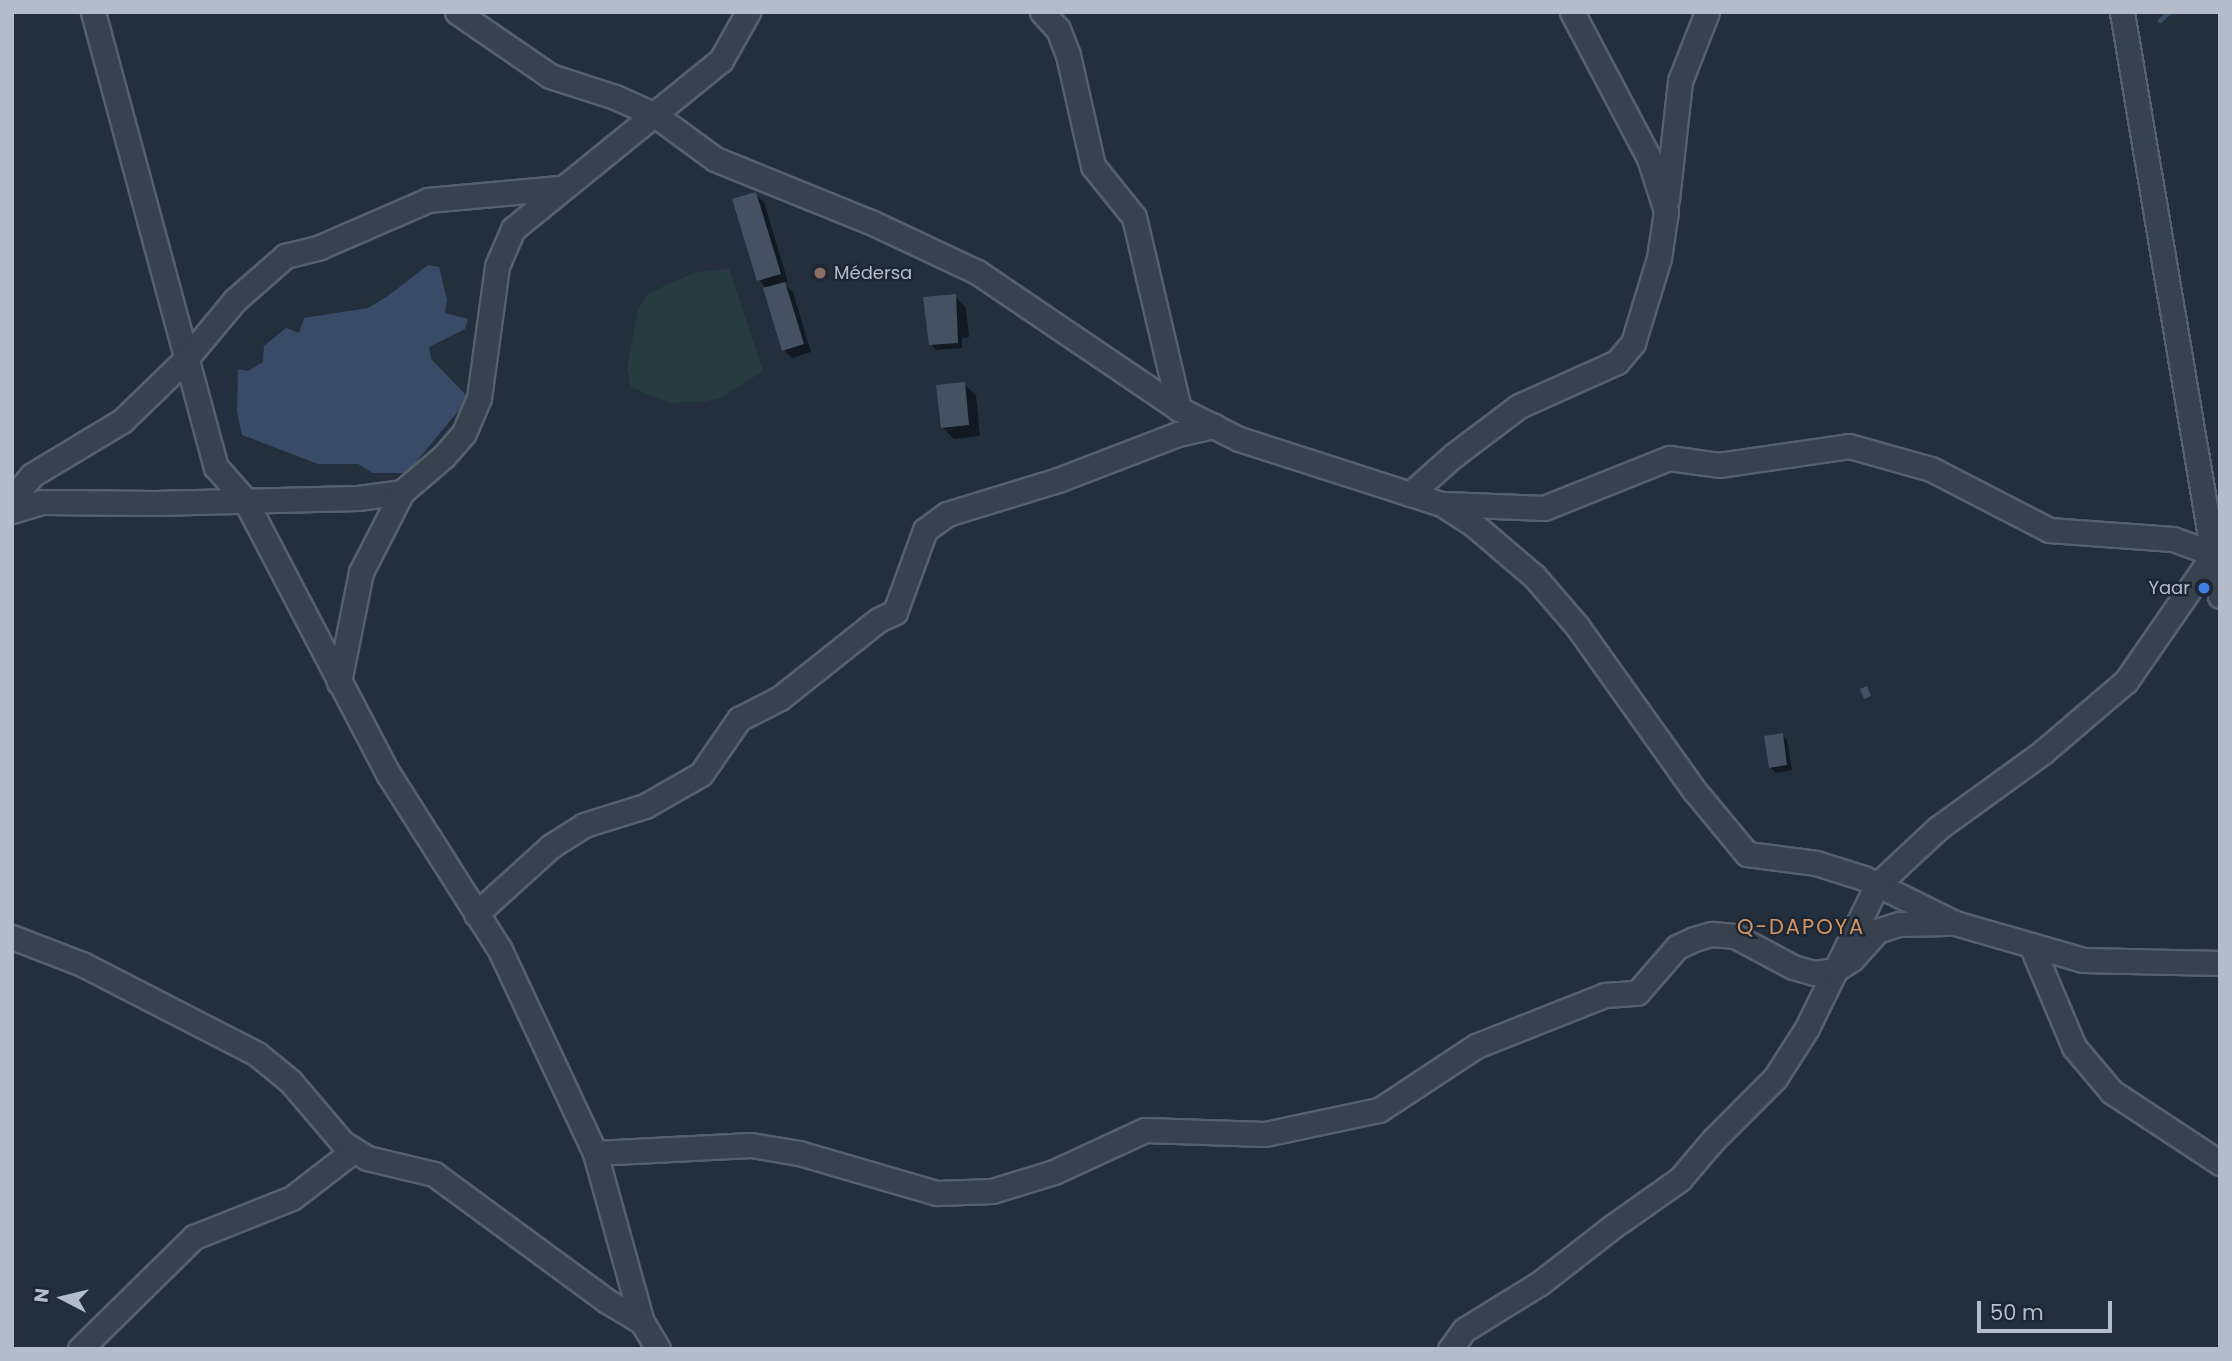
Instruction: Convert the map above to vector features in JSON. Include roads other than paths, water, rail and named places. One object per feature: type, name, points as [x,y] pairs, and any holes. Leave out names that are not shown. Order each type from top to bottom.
[{"type":"street","points":[[93,12],[216,467],[245,500],[389,775],[500,950],[595,1153],[642,1322],[659,1349]]},
{"type":"street","points":[[457,12],[550,76],[615,97],[654,115],[715,159],[873,223],[977,272],[1179,409],[1239,439],[1442,504],[1544,509],[1669,458],[1719,466],[1849,446],[1931,469],[2049,530],[2173,539],[2217,555]]},
{"type":"street","points":[[339,682],[361,572],[402,492],[444,456],[464,433],[479,398],[498,265],[513,229],[721,60],[748,12]]},
{"type":"street","points":[[1042,12],[1058,29],[1068,55],[1093,166],[1134,217],[1179,409]]},
{"type":"street","points":[[1572,12],[1649,158],[1666,211]]},
{"type":"street","points":[[1410,494],[1454,455],[1519,406],[1617,362],[1633,343],[1659,258],[1680,81],[1707,12]]},
{"type":"street","points":[[2122,12],[2217,555],[2220,596]]},
{"type":"street","points":[[12,499],[32,475],[122,421],[185,360],[234,299],[285,256],[320,247],[428,201],[561,188]]},
{"type":"street","points":[[476,914],[551,846],[584,825],[645,806],[701,774],[739,719],[780,698],[878,620],[895,612],[925,530],[947,514],[1058,480],[1178,434],[1214,426]]},
{"type":"street","points":[[12,511],[41,502],[358,498],[402,492]]},
{"type":"street","points":[[1442,504],[1474,525],[1534,576],[1577,626],[1694,790],[1747,854],[1816,863],[1877,885],[1955,923],[2082,960],[2220,962]]},
{"type":"street","points":[[1450,1349],[1464,1331],[1540,1283],[1680,1179],[1714,1139],[1776,1078],[1807,1028],[1877,885],[1938,828],[2043,752],[2126,681],[2217,555]]},
{"type":"street","points":[[595,1153],[751,1144],[799,1153],[937,1193],[992,1191],[1054,1172],[1145,1130],[1265,1134],[1379,1110],[1476,1046],[1605,995],[1637,993],[1678,947],[1694,939],[1712,934],[1735,936],[1793,967],[1814,973],[1835,971],[1852,959],[1877,931],[1899,924],[1955,923]]},
{"type":"street","points":[[12,937],[82,964],[257,1054],[290,1081],[343,1143],[367,1157],[434,1174],[607,1301],[642,1322]]},
{"type":"street","points":[[2031,945],[2074,1047],[2112,1092],[2220,1163]]},
{"type":"street","points":[[80,1349],[194,1237],[292,1198],[354,1150]]},
{"type":"water","points":[[428,265],[439,267],[447,300],[445,313],[468,319],[465,329],[429,347],[431,359],[469,398],[407,473],[373,473],[358,464],[318,464],[242,435],[237,412],[238,369],[248,371],[263,362],[264,346],[286,328],[299,333],[304,318],[368,308]]},
{"type":"waterway","points":[[2160,20],[2169,12]]},
{"type":"place","name":"Médersa","points":[[820,273]]},
{"type":"place","name":"Yaar","points":[[2204,588]]},
{"type":"district","name":"Q-DAPOYA","points":[[1801,927]]}]
